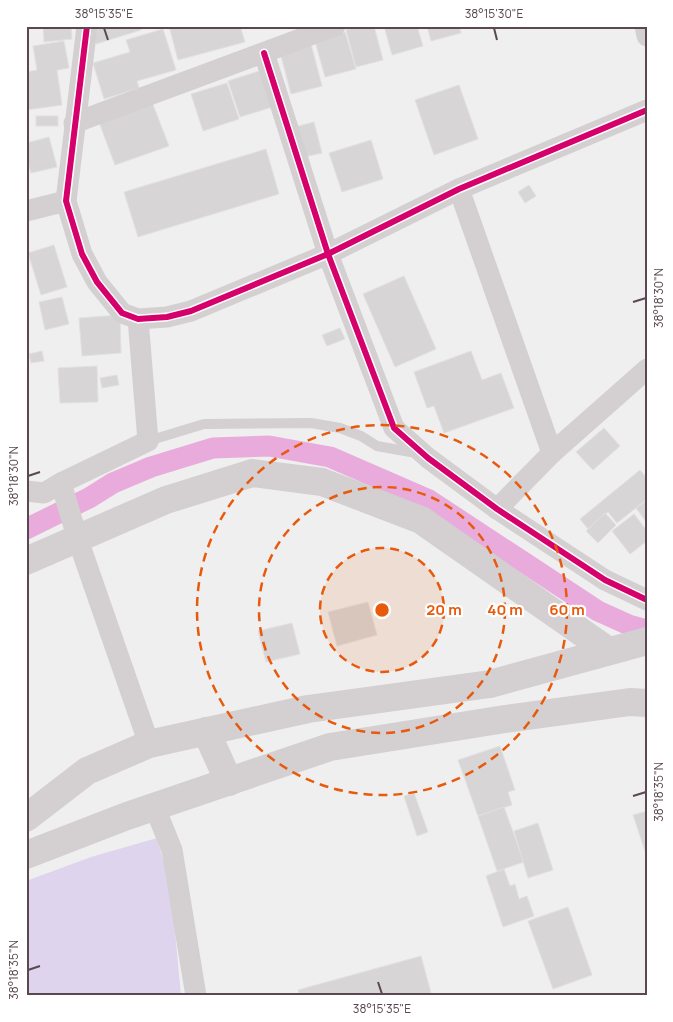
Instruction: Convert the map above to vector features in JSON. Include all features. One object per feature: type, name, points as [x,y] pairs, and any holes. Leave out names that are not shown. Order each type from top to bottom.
[{"type":"main road","points":[[26,561],[74,526],[252,473],[322,482],[421,520],[608,650]]},
{"type":"main road","points":[[26,818],[88,770],[149,744],[308,709],[490,684],[608,650],[647,641]]},
{"type":"main road","points":[[26,855],[127,816],[330,747],[514,718],[630,702],[647,703]]},
{"type":"main road","points":[[206,731],[229,782]]},
{"type":"street","points":[[87,26],[66,201],[82,254],[97,282],[122,313],[138,319],[167,317],[191,311],[328,254],[459,189],[647,110]]},
{"type":"street","points":[[74,123],[335,26]]},
{"type":"street","points":[[645,26],[647,36]]},
{"type":"street","points":[[264,53],[328,254],[394,428],[422,454],[497,509],[605,580],[647,600]]},
{"type":"street","points":[[459,189],[552,454]]},
{"type":"street","points":[[26,211],[66,201]]},
{"type":"street","points":[[26,491],[44,492],[63,488],[148,441],[138,319]]},
{"type":"street","points":[[497,509],[552,454],[647,369]]},
{"type":"street","points":[[63,488],[74,526],[149,744]]},
{"type":"street","points":[[155,808],[172,850],[196,996]]},
{"type":"lane","points":[[148,441],[204,424],[311,423],[340,428],[362,436],[377,446],[422,454]]},
{"type":"shaded area","points":[[157,838],[171,888],[181,996],[26,996],[26,881],[91,857]]},
{"type":"building","points":[[43,26],[71,26],[72,39],[44,42]]},
{"type":"building","points":[[107,26],[140,26],[141,30],[96,44],[92,31]]},
{"type":"building","points":[[169,26],[240,26],[245,42],[178,60]]},
{"type":"building","points":[[359,26],[374,26],[383,60],[356,67],[346,30]]},
{"type":"building","points":[[384,26],[417,26],[423,46],[392,55]]},
{"type":"building","points":[[427,26],[459,26],[461,33],[431,41]]},
{"type":"building","points":[[163,29],[176,70],[137,81],[139,88],[104,99],[93,63],[130,52],[126,40]]},
{"type":"building","points":[[345,32],[356,69],[325,77],[315,41]]},
{"type":"building","points":[[64,41],[69,68],[57,70],[62,105],[26,110],[26,72],[37,70],[33,46]]},
{"type":"building","points":[[311,44],[322,86],[291,94],[280,52]]},
{"type":"building","points":[[265,69],[276,106],[240,117],[228,81]]},
{"type":"building","points":[[227,83],[239,119],[203,131],[191,94]]},
{"type":"building","points":[[459,85],[478,139],[434,155],[415,100]]},
{"type":"building","points":[[152,102],[169,146],[115,165],[99,122]]},
{"type":"building","points":[[36,116],[58,116],[58,126],[36,126]]},
{"type":"building","points":[[314,122],[322,153],[304,157],[295,127]]},
{"type":"building","points":[[49,137],[57,167],[31,173],[26,157],[26,143]]},
{"type":"building","points":[[371,140],[383,179],[342,192],[329,153]]},
{"type":"building","points":[[266,149],[279,194],[138,237],[124,192]]},
{"type":"building","points":[[529,185],[536,196],[525,203],[518,192]]},
{"type":"building","points":[[54,245],[67,287],[41,295],[28,253]]},
{"type":"building","points":[[404,276],[436,349],[395,367],[363,294]]},
{"type":"building","points":[[62,297],[69,324],[45,330],[39,302]]},
{"type":"building","points":[[120,315],[121,353],[82,356],[79,318]]},
{"type":"building","points":[[340,328],[345,339],[327,346],[322,335]]},
{"type":"building","points":[[42,351],[44,361],[31,363],[29,354]]},
{"type":"building","points":[[471,351],[482,380],[501,373],[514,408],[444,433],[434,406],[427,408],[414,372]]},
{"type":"building","points":[[97,366],[98,402],[60,403],[58,368]]},
{"type":"building","points":[[117,375],[119,385],[102,388],[100,378]]},
{"type":"building","points":[[604,428],[620,446],[593,470],[576,452]]},
{"type":"building","points":[[640,470],[647,478],[647,499],[617,523],[608,512],[588,529],[580,519]]},
{"type":"building","points":[[647,500],[647,523],[636,508]]},
{"type":"building","points":[[605,513],[616,525],[598,543],[586,531]]},
{"type":"building","points":[[634,514],[647,531],[647,541],[630,554],[612,531]]},
{"type":"building","points":[[368,602],[377,635],[337,646],[328,612]]},
{"type":"building","points":[[292,623],[300,654],[266,662],[258,631]]},
{"type":"building","points":[[500,746],[515,790],[508,792],[512,805],[478,816],[458,760]]},
{"type":"building","points":[[414,793],[428,832],[417,836],[404,796]]},
{"type":"building","points":[[504,807],[524,862],[497,871],[478,816]]},
{"type":"building","points":[[647,811],[647,857],[633,815]]},
{"type":"building","points":[[538,823],[553,870],[528,878],[514,831]]},
{"type":"building","points":[[504,869],[510,886],[515,884],[519,899],[527,896],[534,916],[503,927],[486,876]]},
{"type":"building","points":[[568,907],[592,975],[553,989],[528,921]]},
{"type":"building","points":[[421,956],[431,993],[419,996],[300,996],[298,990]]},
{"type":"waterway","points":[[26,529],[89,498],[113,483],[151,467],[213,448],[269,446],[330,457],[429,500],[598,611],[629,625],[647,630]]},
{"type":"cycle path","points":[[87,26],[66,201],[82,254],[97,282],[122,313],[138,319],[167,317],[191,311],[328,254],[394,428],[428,458],[497,509],[605,580],[647,600]]},
{"type":"cycle path","points":[[264,53],[328,254],[459,189],[647,110]]}]
